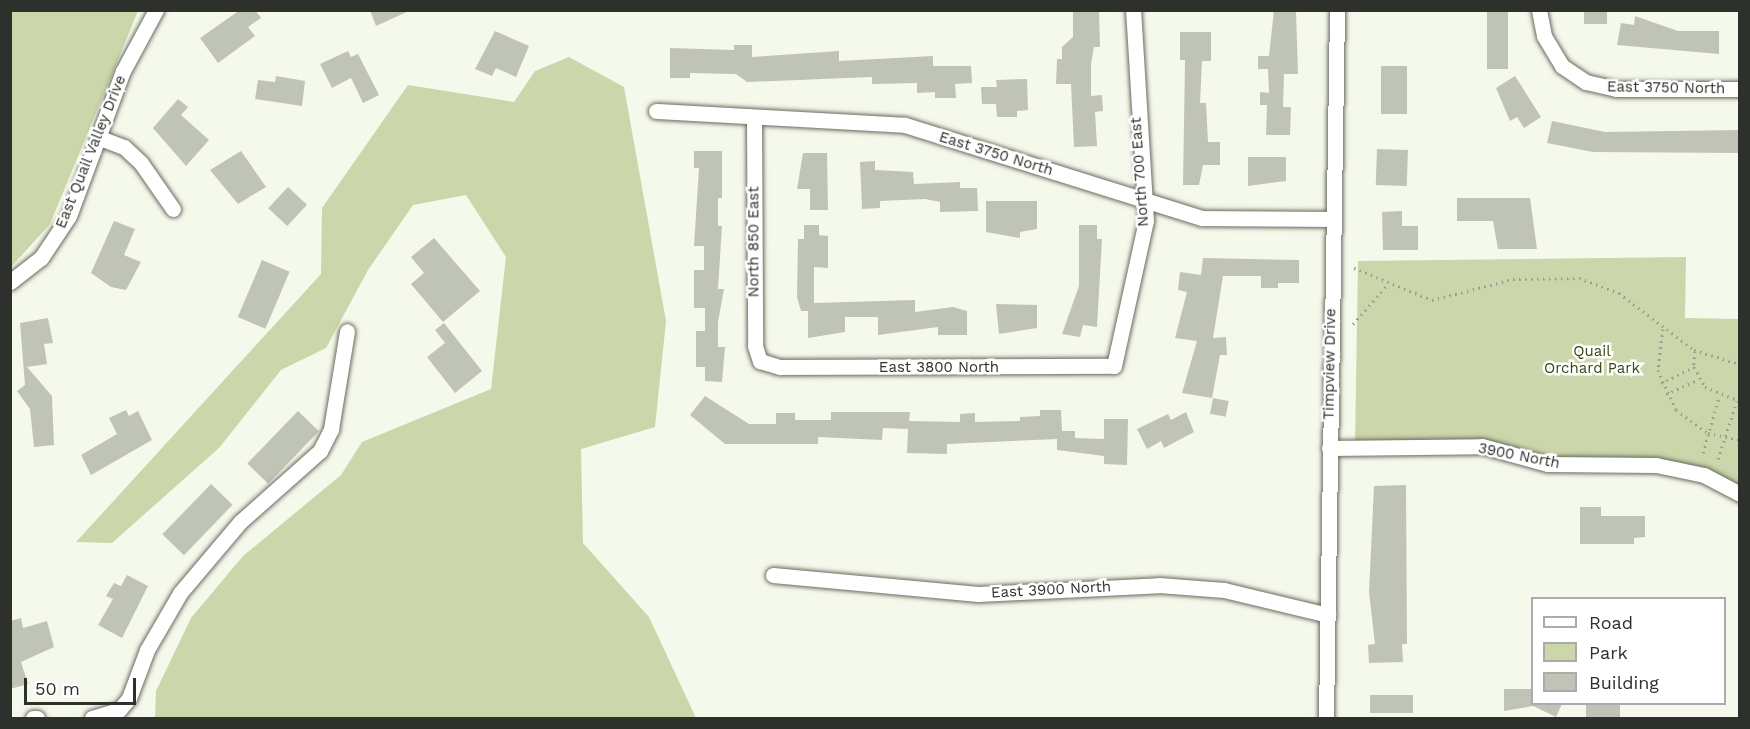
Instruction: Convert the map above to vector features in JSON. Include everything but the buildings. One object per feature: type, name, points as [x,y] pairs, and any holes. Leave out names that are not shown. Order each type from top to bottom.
[{"type":"street","name":"East Quail Valley Drive","points":[[10,282],[58,236],[100,138],[123,71],[156,10]]},
{"type":"street","name":"North 700 East","points":[[1114,366],[1144,242],[1132,10]]},
{"type":"street","name":"Timpview Drive","points":[[1326,718],[1331,219],[1337,10]]},
{"type":"street","name":"East 3750 North","points":[[1539,10],[1544,36],[1562,66],[1586,82],[1616,89],[1740,89]]},
{"type":"street","name":"East 3750 North","points":[[656,111],[905,126],[1141,202],[1202,218],[1331,219]]},
{"type":"street","name":"North 850 East","points":[[754,117],[755,346],[765,362]]},
{"type":"street","points":[[100,138],[124,147],[141,163],[173,209]]},
{"type":"street","points":[[92,718],[119,710],[129,699],[147,650],[180,593],[240,522],[320,451],[331,429],[347,331]]},
{"type":"street","name":"East 3800 North","points":[[765,362],[780,367],[1114,366]]},
{"type":"street","name":"3900 North","points":[[1329,448],[1482,446],[1548,465],[1656,465],[1704,475],[1740,494]]},
{"type":"street","name":"East 3900 North","points":[[773,575],[978,594],[1180,587],[1224,590],[1328,615]]},
{"type":"path","points":[[1354,268],[1388,284],[1432,300],[1513,279],[1579,278],[1619,293],[1663,329],[1695,351],[1740,364]]},
{"type":"path","points":[[1353,324],[1388,284]]},
{"type":"path","points":[[1663,329],[1661,382],[1666,394],[1686,420],[1708,433],[1740,440]]},
{"type":"path","points":[[1695,351],[1694,367],[1699,379],[1719,396],[1738,401],[1718,459]]},
{"type":"path","points":[[1661,382],[1694,367]]},
{"type":"path","points":[[1666,394],[1699,379]]},
{"type":"path","points":[[1703,453],[1719,396]]},
{"type":"green space","points":[[11,10],[138,11],[50,224],[11,267]]},
{"type":"green space","points":[[569,57],[624,87],[666,321],[655,427],[581,449],[583,543],[649,617],[696,718],[155,718],[156,691],[191,618],[243,556],[341,475],[362,442],[491,389],[506,257],[466,195],[413,205],[368,270],[326,348],[281,370],[219,448],[112,543],[76,542],[321,274],[322,208],[408,85],[514,102],[535,71]]},
{"type":"green space","name":"Quail Orchard Park","points":[[1686,257],[1685,318],[1739,319],[1739,490],[1704,472],[1549,461],[1481,442],[1355,444],[1358,261]]}]
